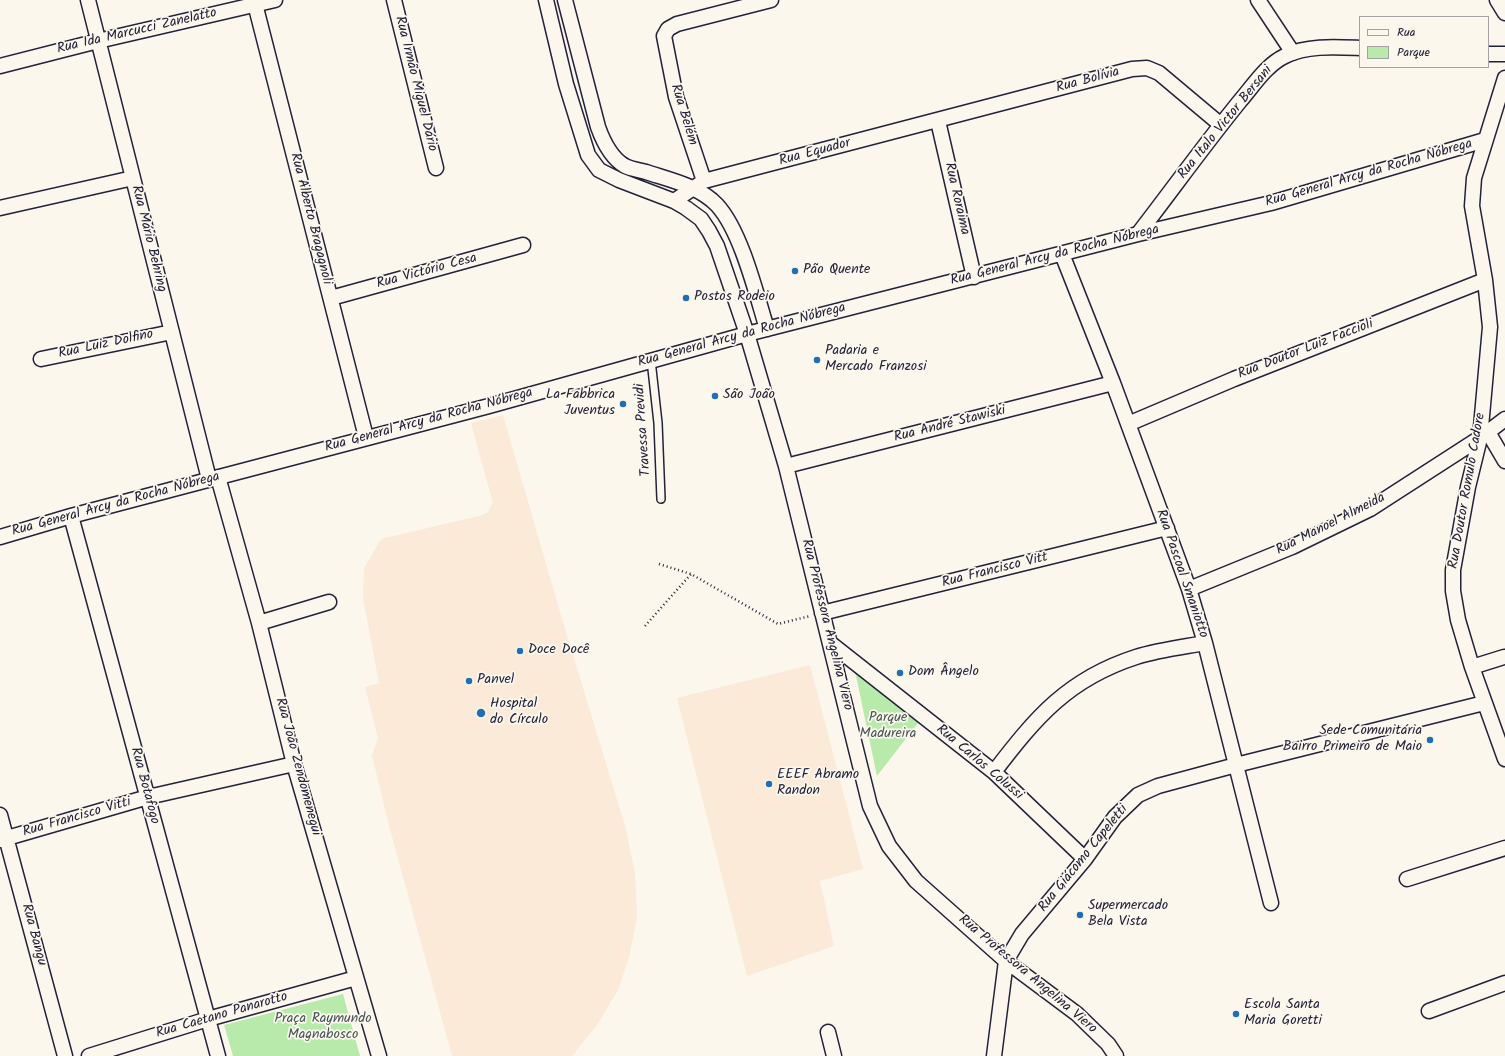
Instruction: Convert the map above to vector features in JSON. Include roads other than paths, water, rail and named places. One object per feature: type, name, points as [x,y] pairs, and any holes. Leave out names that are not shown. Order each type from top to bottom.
[{"type":"street","name":"Rua Mário Behring","points":[[88,0],[172,332],[213,478]]},
{"type":"street","name":"Rua Ida Marcucci Zanelatto","points":[[0,66],[98,40],[255,3],[275,0]]},
{"type":"street","name":"Rua Irmão Miguel Dário","points":[[394,0],[436,168]]},
{"type":"street","name":"Rua Professora Angelina Viero","points":[[546,0],[566,84],[588,155],[599,170],[619,180],[674,201],[701,219],[710,231],[717,246],[747,334],[786,466],[870,806],[889,846],[916,881],[1006,962],[1077,1014],[1108,1044],[1116,1056]]},
{"type":"street","points":[[565,0],[603,141],[613,155],[626,166],[699,185],[716,204],[727,217],[736,236],[767,329]]},
{"type":"street","name":"Rua Belém","points":[[699,185],[676,97],[664,36],[668,29],[677,24],[771,0]]},
{"type":"street","points":[[1258,0],[1293,53]]},
{"type":"street","points":[[1497,0],[1505,13]]},
{"type":"street","name":"Rua Alberto Bragagnoli","points":[[255,3],[366,437]]},
{"type":"street","name":"Rua Italo Victor Bersani","points":[[1138,234],[1221,125],[1268,68],[1284,56],[1315,48],[1359,48]]},
{"type":"street","points":[[1489,54],[1505,54]]},
{"type":"street","name":"Rua Bolívia","points":[[938,120],[1132,69],[1147,68],[1159,73],[1221,125]]},
{"type":"street","name":"Rua Doutor Romulo Cadore","points":[[1505,78],[1484,140],[1474,178],[1472,206],[1485,280],[1490,327],[1484,435],[1468,487],[1453,570],[1453,591],[1458,620],[1484,703],[1505,759]]},
{"type":"street","points":[[566,84],[586,80]]},
{"type":"street","name":"Rua Equador","points":[[699,185],[938,120]]},
{"type":"street","name":"Rua Roraima","points":[[938,120],[974,277]]},
{"type":"street","points":[[580,133],[598,127]]},
{"type":"street","name":"Rua General Arcy da Rocha Nóbrega","points":[[0,537],[71,516],[366,437],[490,406],[747,334],[1138,234],[1271,203],[1484,140]]},
{"type":"street","points":[[619,180],[626,166]]},
{"type":"street","points":[[0,208],[133,178]]},
{"type":"street","points":[[674,201],[699,185]]},
{"type":"street","points":[[717,246],[736,236]]},
{"type":"street","name":"Rua Victório Cesa","points":[[331,298],[523,246]]},
{"type":"street","name":"Rua Pascoal Smaniotto","points":[[1062,254],[1113,383],[1189,589],[1205,643],[1271,903]]},
{"type":"street","name":"Rua Doutor Luiz Faccioli","points":[[1128,424],[1234,379],[1485,280]]},
{"type":"street","name":"Rua Luiz Dolfino","points":[[41,359],[172,332]]},
{"type":"street","name":"Rua André Stawiski","points":[[786,466],[1113,383]]},
{"type":"street","name":"Rua Manoel Almeida","points":[[1189,589],[1292,547],[1370,509],[1484,435],[1505,419]]},
{"type":"street","points":[[1484,435],[1505,460]]},
{"type":"street","name":"Rua João Zendomenegui","points":[[213,478],[259,623],[294,764],[379,1056]]},
{"type":"street","name":"Rua Botafogo","points":[[71,516],[218,1056]]},
{"type":"street","name":"Rua Francisco Vitt","points":[[822,613],[1167,528]]},
{"type":"street","points":[[259,623],[329,602]]},
{"type":"street","name":"Rua Carlos Colussi","points":[[830,643],[994,772],[1085,859]]},
{"type":"street","points":[[994,772],[1032,723],[1049,706],[1076,686],[1108,668],[1137,656],[1205,643]]},
{"type":"street","points":[[1472,667],[1504,657]]},
{"type":"street","name":"Rua Giácomo Capeletti","points":[[1006,962],[1022,934],[1085,859],[1115,817],[1138,795],[1158,786],[1236,765],[1484,703]]},
{"type":"street","name":"Rua Francisco Vitti","points":[[3,839],[148,797],[294,764]]},
{"type":"street","name":"Rua Bangu","points":[[0,815],[3,839],[66,1056]]},
{"type":"street","points":[[1407,878],[1505,848]]},
{"type":"street","points":[[994,1056],[1006,962]]},
{"type":"street","name":"Rua Caetano Panarotto","points":[[89,1056],[208,1019],[356,978]]},
{"type":"street","points":[[1429,1011],[1505,984]]},
{"type":"street","points":[[828,1032],[834,1056]]},
{"type":"lane","name":"Travessa Previdi","points":[[651,360],[658,423],[661,498]]},
{"type":"place","name":"Pão Quente","points":[[795,271]]},
{"type":"place","name":"Postos Rodeio","points":[[686,298]]},
{"type":"place","name":"Padaria e Mercado Franzosi","points":[[817,360]]},
{"type":"place","name":"São João","points":[[715,396]]},
{"type":"place","name":"La Fabbrica Juventus","points":[[623,404]]},
{"type":"place","name":"Doce Docê","points":[[520,651]]},
{"type":"place","name":"Dom Ângelo","points":[[900,673]]},
{"type":"place","name":"Panvel","points":[[469,681]]},
{"type":"place","name":"Hospital do Círculo","points":[[481,713]]},
{"type":"place","name":"Sede Comunitária Bairro Primeiro de Maio","points":[[1430,740]]},
{"type":"place","name":"EEEF Abramo Randon","points":[[769,784]]},
{"type":"place","name":"Supermercado Bela Vista","points":[[1080,915]]},
{"type":"place","name":"Escola Santa Maria Goretti","points":[[1236,1014]]},
{"type":"park label","name":"Parque Madureira","points":[[888,728]]},
{"type":"park label","name":"Praça Raymundo Magnabosco","points":[[323,1028]]}]
